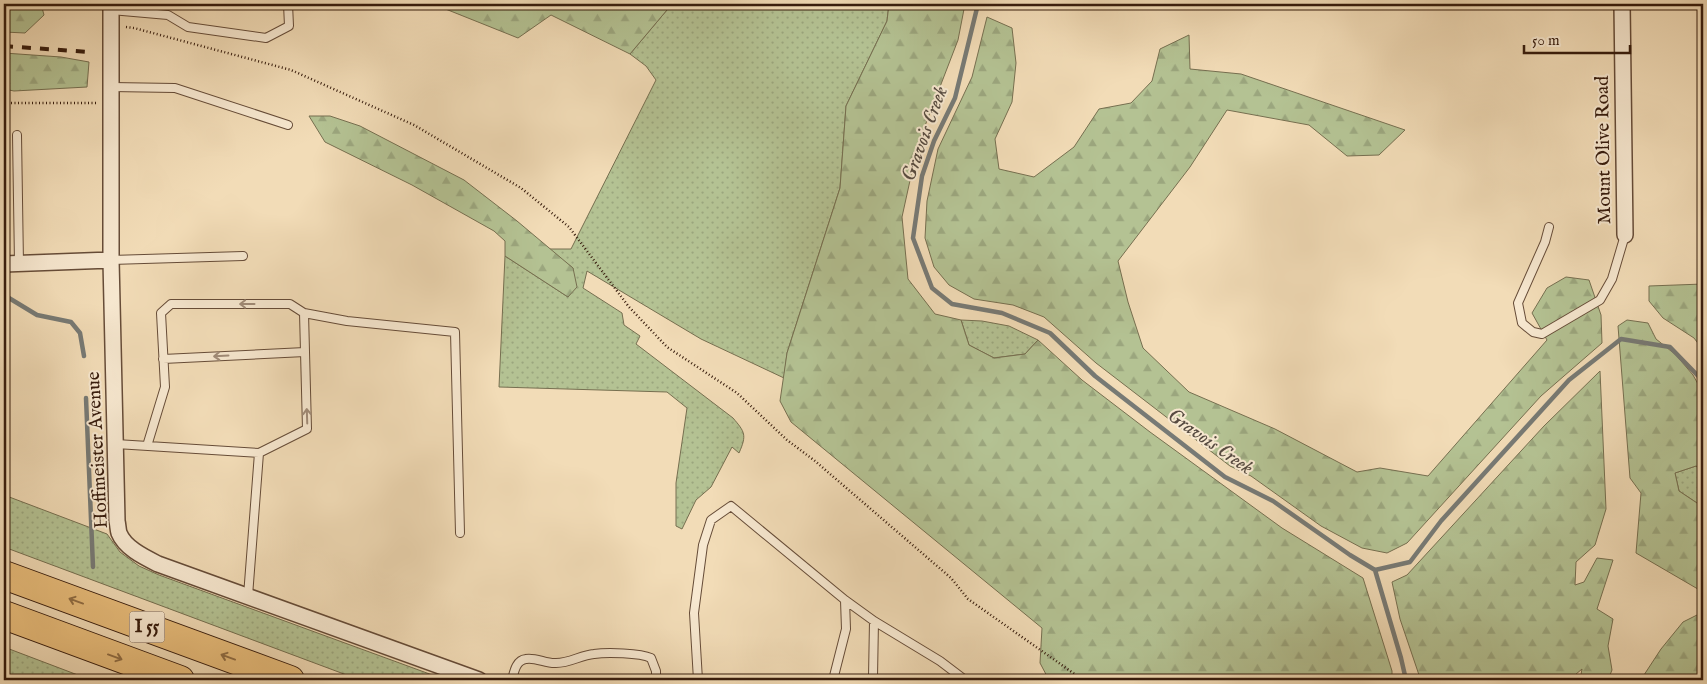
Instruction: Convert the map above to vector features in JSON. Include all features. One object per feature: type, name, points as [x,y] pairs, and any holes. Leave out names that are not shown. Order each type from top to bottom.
[{"type":"highway","name":"I 55","points":[[4,575],[290,680]]},
{"type":"highway","name":"I 55","points":[[4,616],[180,680]]},
{"type":"street","name":"Mount Olive Road","points":[[1622,4],[1625,235]]},
{"type":"street","name":"Hoffmeister Avenue","points":[[111,7],[111,260],[117,521],[119,534],[139,554],[158,564],[479,680]]},
{"type":"street","points":[[11,264],[111,260]]},
{"type":"lane","points":[[111,7],[168,15],[188,27],[266,38],[289,26],[288,4]]},
{"type":"lane","points":[[112,87],[175,88],[288,125]]},
{"type":"lane","points":[[11,264],[16,135]]},
{"type":"lane","points":[[1549,227],[1545,242],[1518,303],[1522,323],[1533,332],[1542,334],[1600,300],[1612,280],[1625,235]]},
{"type":"lane","points":[[111,260],[243,256]]},
{"type":"lane","points":[[147,446],[165,387],[161,313],[171,304],[290,304],[304,313],[347,320],[455,332],[460,533]]},
{"type":"lane","points":[[116,444],[259,453],[307,429],[304,313]]},
{"type":"lane","points":[[163,359],[305,352]]},
{"type":"lane","points":[[248,596],[259,453]]},
{"type":"lane","points":[[698,680],[694,613],[703,545],[711,520],[731,506],[845,600],[874,621],[940,661],[965,680]]},
{"type":"lane","points":[[833,680],[846,629],[845,600]]},
{"type":"lane","points":[[873,677],[874,621]]},
{"type":"lane","points":[[512,680],[519,662],[526,659],[556,664],[575,661],[593,654],[643,655],[651,658],[656,671],[656,680]]},
{"type":"path","points":[[134,28],[291,70],[414,125],[521,188],[569,227],[629,307],[667,347],[737,393],[787,440],[951,578],[968,599],[1083,680]]},
{"type":"path","points":[[4,103],[98,103]]},
{"type":"green space","points":[[4,4],[41,4],[44,15],[25,33],[4,32]]},
{"type":"green space","points":[[433,4],[672,4],[630,54],[551,15],[518,38]]},
{"type":"green space","points":[[672,4],[889,4],[887,21],[846,106],[840,188],[787,353],[784,378],[701,339],[587,271],[583,288],[622,313],[624,325],[640,336],[636,344],[733,418],[744,434],[739,453],[732,447],[711,487],[696,500],[682,529],[676,526],[676,483],[687,408],[667,392],[499,387],[505,256],[568,297],[573,268],[548,249],[571,249],[656,80],[646,66],[630,54]]},
{"type":"green space","points":[[889,4],[965,4],[958,40],[918,144],[902,217],[908,279],[935,314],[961,320],[969,345],[994,358],[1025,354],[1038,340],[1082,380],[1150,432],[1282,528],[1363,578],[1392,671],[1392,680],[1049,680],[1040,663],[1042,628],[791,422],[780,401],[787,353],[840,188],[846,106],[887,21]]},
{"type":"green space","points":[[987,17],[1012,28],[1016,63],[1012,102],[995,139],[999,169],[1034,177],[1074,147],[1099,109],[1131,103],[1152,81],[1160,49],[1189,35],[1190,69],[1241,74],[1405,130],[1379,155],[1347,156],[1309,125],[1227,110],[1190,167],[1118,261],[1128,302],[1143,348],[1189,392],[1275,429],[1357,472],[1380,468],[1428,476],[1547,340],[1532,313],[1547,288],[1566,277],[1589,280],[1601,315],[1602,343],[1541,396],[1407,543],[1387,553],[1362,548],[1321,526],[1251,476],[1230,466],[1096,363],[1044,317],[1013,305],[974,299],[949,285],[934,267],[925,238],[927,201],[938,149],[972,77]]},
{"type":"green space","points":[[4,53],[61,57],[89,62],[87,87],[14,91],[4,89]]},
{"type":"green space","points":[[309,116],[330,116],[360,126],[464,180],[573,268],[577,287],[568,297],[505,256],[505,241],[494,231],[412,185],[325,142]]},
{"type":"green space","points":[[1703,284],[1703,350],[1694,338],[1663,318],[1649,301],[1649,286]]},
{"type":"green space","points":[[961,320],[982,321],[1009,326],[1038,340],[1025,354],[994,358],[969,345]]},
{"type":"green space","points":[[1627,320],[1648,323],[1656,339],[1676,355],[1693,375],[1703,393],[1703,471],[1696,466],[1675,473],[1679,491],[1703,507],[1703,592],[1636,553],[1641,493],[1630,478],[1618,326]]},
{"type":"green space","points":[[1600,371],[1606,509],[1595,545],[1576,562],[1575,585],[1584,582],[1597,558],[1613,560],[1597,609],[1613,619],[1608,646],[1612,670],[1608,680],[1580,680],[1582,669],[1569,680],[1418,680],[1419,675],[1400,619],[1392,582],[1407,575],[1544,426]]},
{"type":"green space","points":[[1696,466],[1703,471],[1703,507],[1679,491],[1675,473]]},
{"type":"green space","points":[[4,495],[107,534],[120,552],[139,566],[159,575],[446,680],[360,680],[4,547]]},
{"type":"green space","points":[[1703,612],[1703,680],[1642,680],[1661,649],[1683,622]]},
{"type":"green space","points":[[4,647],[91,680],[4,680]]},
{"type":"waterway","name":"Gravois Creek","points":[[978,4],[955,98],[934,141],[922,176],[913,238],[932,288],[952,304],[1002,313],[1050,333],[1095,376],[1225,477],[1273,501],[1350,555],[1375,570],[1410,562],[1441,521],[1569,380],[1621,339],[1670,347],[1703,381]]},
{"type":"waterway","points":[[4,295],[37,315],[71,322],[80,333],[84,356]]},
{"type":"waterway","points":[[86,398],[93,567]]},
{"type":"waterway","points":[[1375,570],[1406,680]]},
{"type":"railway","points":[[4,46],[89,52]]}]
